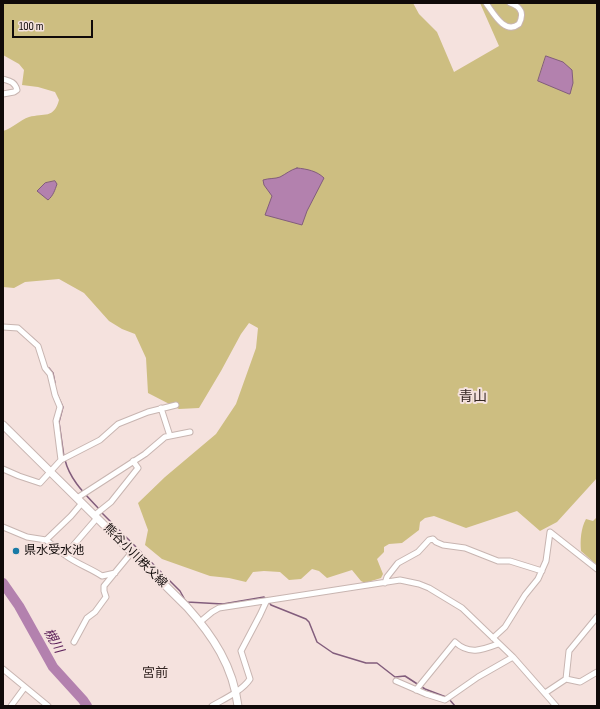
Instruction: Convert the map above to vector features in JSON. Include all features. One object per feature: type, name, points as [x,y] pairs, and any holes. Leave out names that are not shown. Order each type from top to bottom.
[{"type":"main road","name":"熊谷小川秩父線","points":[[3,425],[187,606],[213,638],[223,657],[228,667],[236,692],[238,706]]},
{"type":"street","points":[[486,3],[500,22],[506,27],[511,28],[519,24],[522,13],[521,8],[510,3]]},
{"type":"street","points":[[3,79],[11,81],[16,85],[17,90],[3,94]]},
{"type":"street","points":[[3,327],[18,328],[38,346],[45,368],[50,374],[60,407],[56,421],[61,460]]},
{"type":"street","points":[[3,469],[40,483],[61,460],[100,440],[118,424],[161,408],[176,405]]},
{"type":"street","points":[[161,408],[170,436]]},
{"type":"street","points":[[46,540],[71,516],[79,500],[145,454],[165,437],[190,432]]},
{"type":"street","points":[[65,555],[96,516],[111,502],[138,468],[133,461]]},
{"type":"street","points":[[3,527],[27,537],[46,540],[76,563],[94,570],[102,576],[115,573]]},
{"type":"street","points":[[493,638],[505,627],[525,595],[538,579],[546,561],[550,532],[597,569]]},
{"type":"street","points":[[385,583],[387,577],[398,563],[418,552],[429,540],[433,539],[443,545],[465,548],[498,561],[510,561],[542,571]]},
{"type":"street","points":[[74,642],[87,618],[96,612],[106,597],[104,586],[132,552]]},
{"type":"street","points":[[200,622],[219,608],[266,602],[400,580],[419,584],[429,588],[462,608],[513,657],[556,706]]},
{"type":"street","points":[[212,706],[248,684],[250,679],[241,651],[266,602]]},
{"type":"street","points":[[566,679],[567,661],[570,650],[597,617]]},
{"type":"street","points":[[416,690],[455,642],[464,650],[474,650],[498,644]]},
{"type":"street","points":[[396,681],[445,700],[478,677],[513,657]]},
{"type":"street","points":[[3,669],[48,706]]},
{"type":"street","points":[[545,693],[566,679],[580,682],[597,672]]},
{"type":"street","points":[[11,706],[25,687]]},
{"type":"shaded area","points":[[3,3],[413,3],[419,14],[437,32],[454,72],[499,46],[480,3],[597,3],[597,478],[557,522],[540,531],[517,511],[466,528],[434,516],[425,518],[420,522],[419,530],[402,543],[389,544],[384,547],[384,552],[377,559],[383,574],[381,578],[365,583],[361,581],[352,570],[327,578],[319,571],[312,569],[301,579],[289,580],[280,572],[253,572],[246,582],[210,576],[162,559],[145,545],[148,530],[138,503],[165,477],[216,434],[236,404],[256,348],[258,328],[249,323],[241,334],[199,408],[179,409],[148,393],[146,358],[135,334],[122,329],[109,321],[84,293],[59,279],[25,282],[14,288],[3,287],[3,131],[29,117],[51,113],[57,106],[59,100],[55,92],[38,87],[22,85],[24,70],[19,64],[3,55]]},
{"type":"shaded area","points":[[546,56],[563,62],[572,70],[573,83],[570,94],[538,81]]},
{"type":"shaded area","points":[[297,168],[312,171],[324,178],[307,211],[302,225],[265,215],[272,196],[264,185],[263,180],[280,177]]},
{"type":"shaded area","points":[[55,181],[57,184],[53,195],[48,200],[37,191],[45,183]]},
{"type":"shaded area","points":[[597,517],[597,565],[581,551],[581,543],[582,530],[586,519],[593,521]]},
{"type":"waterway","points":[[28,334],[37,342]]},
{"type":"waterway","points":[[49,368],[53,373],[55,383]]},
{"type":"waterway","points":[[57,394],[63,407],[59,422],[64,457]]},
{"type":"waterway","points":[[65,460],[74,480],[99,509]]},
{"type":"waterway","points":[[101,512],[180,591],[187,602],[223,604],[264,597],[267,600]]},
{"type":"waterway","name":"槻川","points":[[3,583],[19,606],[53,667],[87,706]]},
{"type":"waterway","points":[[269,602],[271,605],[306,619],[309,622],[317,642],[333,653],[366,663],[377,663],[395,677],[405,676],[425,689],[446,697]]},
{"type":"waterway","points":[[449,699],[455,706]]},
{"type":"place","name":"県水受水池","points":[[16,551]]},
{"type":"district","name":"青山","points":[[473,397]]},
{"type":"district","name":"宮前","points":[[155,674]]}]
